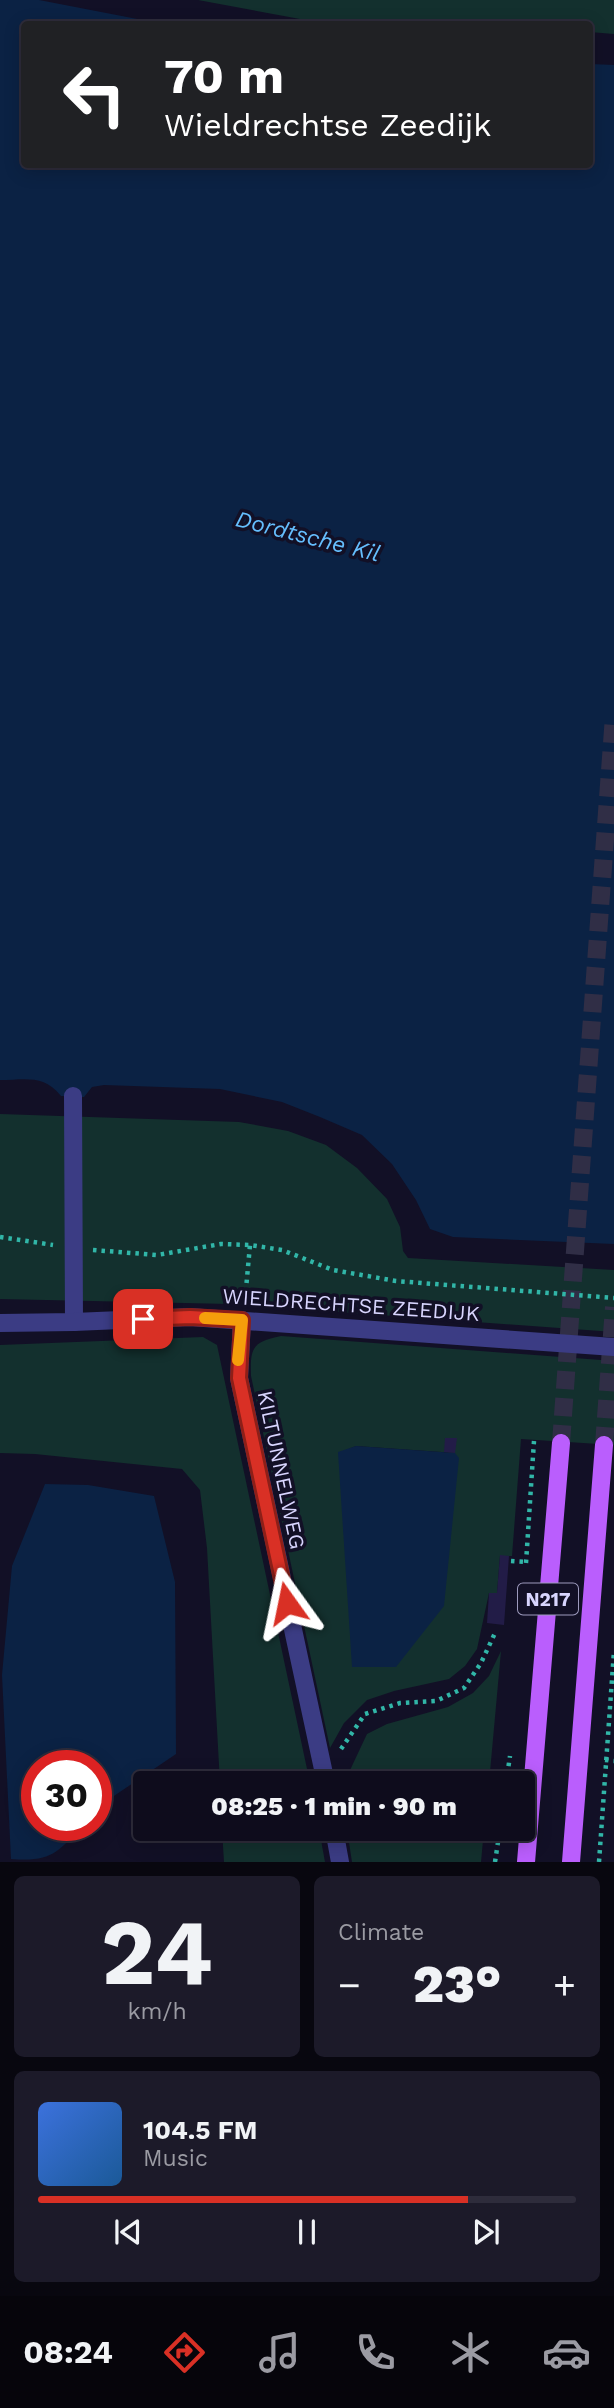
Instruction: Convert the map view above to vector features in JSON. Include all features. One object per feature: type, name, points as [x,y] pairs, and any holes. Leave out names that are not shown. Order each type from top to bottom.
[{"type":"main road","name":"N217","points":[[526,1862],[561,1443]]},
{"type":"main road","name":"N217","points":[[571,1862],[604,1445]]},
{"type":"street","points":[[73,1096],[74,1322]]},
{"type":"street","name":"WIELDRECHTSE ZEEDIJK","points":[[0,1323],[190,1317],[614,1347]]},
{"type":"street","name":"KILTUNNELWEG","points":[[242,1320],[239,1378],[323,1771]]},
{"type":"street","points":[[336,1841],[340,1862]]},
{"type":"path","points":[[0,1237],[75,1249],[157,1255],[220,1244],[250,1245],[282,1250],[333,1270],[396,1281],[614,1298]]},
{"type":"path","points":[[242,1320],[250,1245]]},
{"type":"path","points":[[525,1576],[534,1441]]},
{"type":"path","points":[[511,1561],[526,1562]]},
{"type":"path","points":[[340,1754],[365,1714],[400,1703],[436,1701],[464,1688],[481,1663],[495,1633]]},
{"type":"path","points":[[599,1862],[614,1651]]},
{"type":"path","points":[[508,1771],[511,1753]]},
{"type":"path","points":[[605,1760],[614,1761]]},
{"type":"path","points":[[495,1862],[498,1841]]},
{"type":"green space","points":[[198,0],[614,0],[614,34],[593,32],[593,21],[311,21]]},
{"type":"green space","points":[[0,1114],[239,1122],[288,1131],[326,1145],[357,1168],[387,1199],[400,1227],[403,1251],[408,1258],[614,1270],[614,1332],[230,1304],[0,1299]]},
{"type":"green space","points":[[281,1336],[614,1361],[614,1445],[521,1439],[512,1556],[500,1556],[497,1593],[489,1593],[477,1649],[465,1666],[449,1679],[367,1700],[344,1723],[330,1748],[251,1376],[252,1353],[258,1344]],"holes":[[[356,1446],[455,1453],[338,1453]]]},
{"type":"green space","points":[[203,1337],[217,1345],[307,1771],[219,1771],[207,1548],[200,1490],[182,1469],[0,1453],[0,1345]]},
{"type":"green space","points":[[501,1651],[490,1771],[350,1771],[367,1734],[387,1724],[448,1707],[473,1693],[489,1676]]},
{"type":"green space","points":[[223,1841],[321,1841],[325,1862],[224,1862]]},
{"type":"green space","points":[[349,1841],[483,1841],[481,1862],[352,1862]]},
{"type":"water","name":"Dordtsche Kil","points":[[0,0],[39,0],[148,21],[21,21],[21,168],[593,168],[593,64],[614,65],[614,1244],[453,1237],[430,1229],[416,1200],[392,1164],[362,1135],[282,1102],[220,1089],[104,1085],[92,1087],[84,1097],[61,1096],[41,1081],[0,1080]]},
{"type":"water","points":[[356,1446],[455,1453],[459,1458],[444,1606],[396,1667],[352,1667],[338,1452]]},
{"type":"water","points":[[45,1484],[88,1485],[154,1496],[175,1582],[176,1754],[151,1771],[133,1771],[133,1783],[112,1797],[112,1750],[21,1750],[21,1841],[69,1841],[53,1854],[25,1860],[11,1859],[2,1675],[12,1566]]},
{"type":"building","points":[[445,1438],[457,1438],[455,1453],[444,1452]]},
{"type":"building","points":[[500,1555],[509,1556],[504,1625],[487,1623],[489,1593],[497,1593]]},
{"type":"tunnel","points":[[561,1443],[614,716]]},
{"type":"tunnel","points":[[604,1445],[614,1307]]},
{"type":"slow traffic","points":[[205,1318],[242,1320],[238,1360]]},
{"type":"route","points":[[143,1319],[190,1317],[242,1320],[239,1378],[287,1603]]}]
